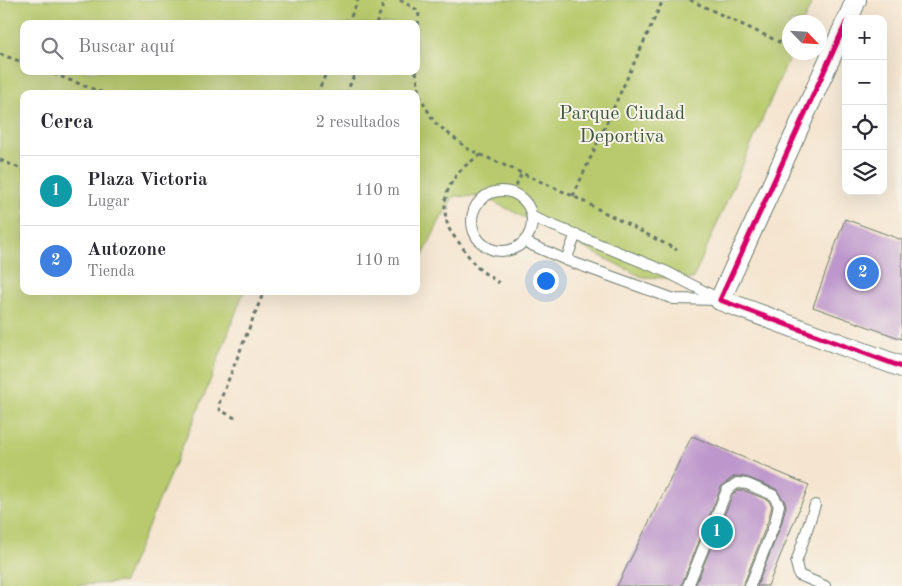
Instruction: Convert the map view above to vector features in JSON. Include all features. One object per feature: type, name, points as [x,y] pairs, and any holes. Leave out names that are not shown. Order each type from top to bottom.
[{"type":"street","points":[[850,15],[856,0]]},
{"type":"street","points":[[842,32],[720,300],[902,367]]},
{"type":"lane","points":[[497,191],[513,192],[526,202],[532,217],[531,228],[524,242],[505,252],[492,250],[479,242],[472,227],[473,211],[482,198],[497,191]]},
{"type":"lane","points":[[532,217],[674,275],[720,300]]},
{"type":"lane","points":[[566,260],[576,234]]},
{"type":"lane","points":[[524,242],[566,260],[674,299],[720,300]]},
{"type":"lane","points":[[688,586],[727,490],[737,484],[747,484],[773,494],[779,505],[775,523],[750,586]]},
{"type":"lane","points":[[815,505],[796,563],[799,575],[825,586]]},
{"type":"path","points":[[350,20],[358,0]]},
{"type":"path","points":[[378,20],[385,0]]},
{"type":"path","points":[[400,0],[418,10],[418,20]]},
{"type":"path","points":[[573,196],[663,0]]},
{"type":"path","points":[[690,0],[782,43]]},
{"type":"path","points":[[0,54],[20,62]]},
{"type":"path","points":[[56,75],[96,90]]},
{"type":"path","points":[[319,90],[325,75]]},
{"type":"path","points":[[348,90],[354,75]]},
{"type":"path","points":[[417,75],[419,90]]},
{"type":"path","points":[[420,96],[434,122],[468,149],[573,196],[677,250]]},
{"type":"path","points":[[481,154],[454,178],[447,190],[444,207],[448,227],[462,248],[476,266],[499,283]]},
{"type":"path","points":[[0,160],[20,168]]},
{"type":"path","points":[[513,192],[522,172]]},
{"type":"path","points":[[235,418],[220,410],[218,406],[262,295]]},
{"type":"green space","name":"Parque Ciudad Deportiva","points":[[0,0],[813,0],[806,15],[782,15],[782,60],[788,60],[693,279],[642,277],[484,197],[454,196],[420,262],[420,90],[20,90],[20,295],[242,295],[205,394],[124,582],[69,586],[0,586]]},
{"type":"building","points":[[845,219],[902,240],[902,339],[813,307]]},
{"type":"building","points":[[692,436],[809,485],[768,586],[757,586],[781,525],[786,506],[785,502],[776,489],[749,478],[738,476],[733,477],[721,487],[681,586],[617,586]]},
{"type":"building","points":[[739,490],[768,500],[772,506],[743,586],[695,586],[733,494]]},
{"type":"cycle path","points":[[842,32],[720,300],[902,367]]},
{"type":"place","name":"Autozone","points":[[863,273]]},
{"type":"place","name":"Plaza Victoria","points":[[717,532]]}]
